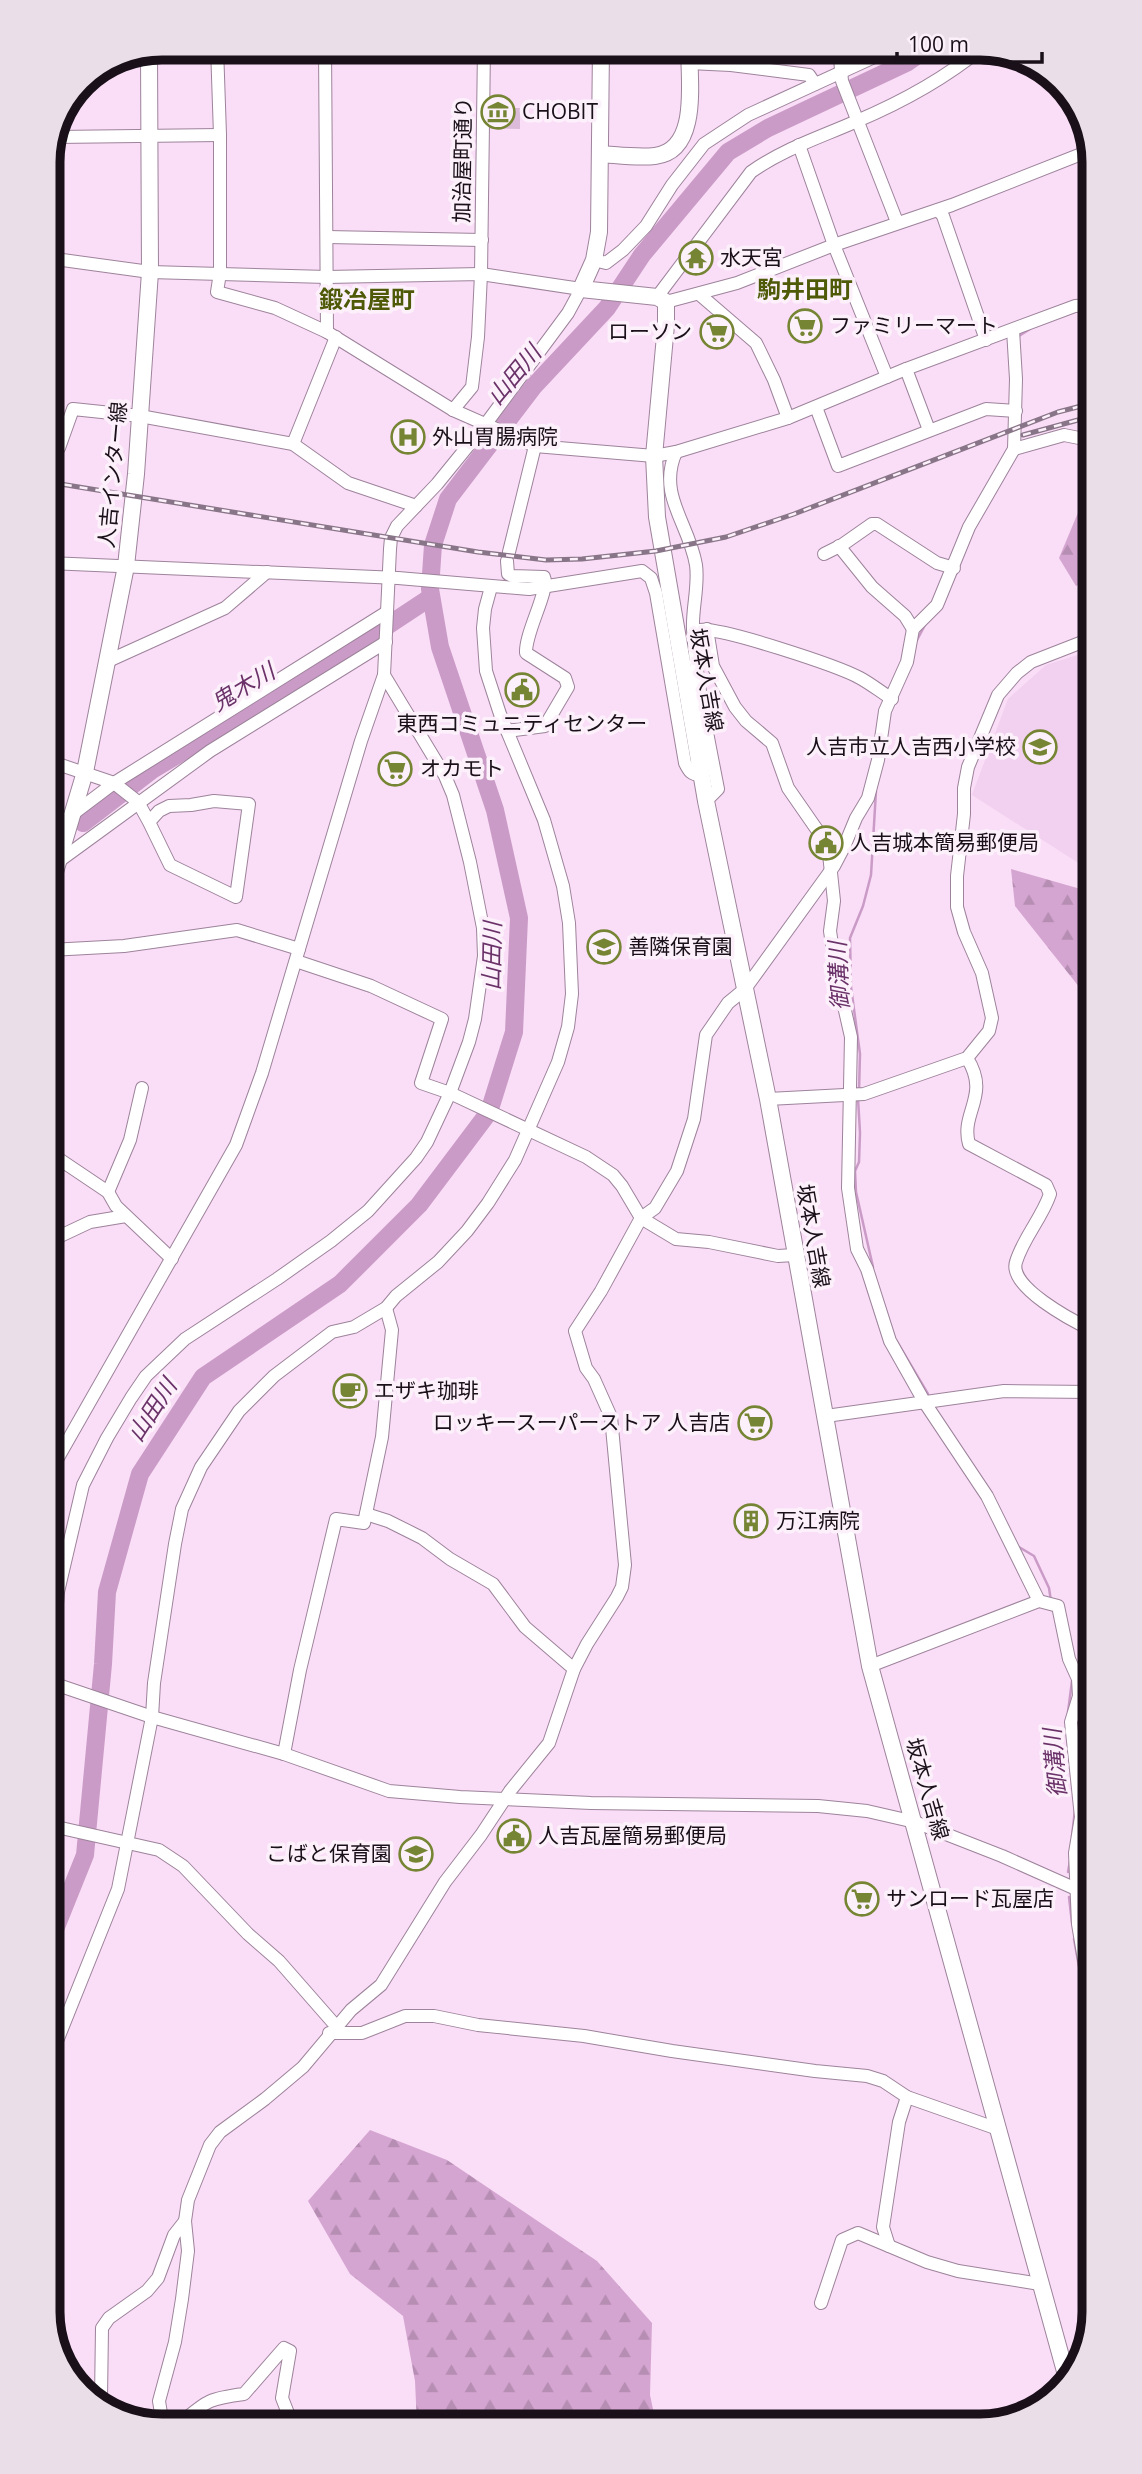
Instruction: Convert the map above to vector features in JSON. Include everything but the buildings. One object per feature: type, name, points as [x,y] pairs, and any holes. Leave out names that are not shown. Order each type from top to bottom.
[{"type":"main road","points":[[601,60],[599,232],[587,290],[661,300]]},
{"type":"main road","points":[[600,155],[656,156],[680,143],[688,125],[689,60]]},
{"type":"main road","name":"人吉インター線","points":[[60,849],[85,772],[127,566],[150,272],[149,61]]},
{"type":"main road","name":"坂本人吉線","points":[[661,300],[666,325],[653,456],[657,517],[701,775],[768,1099],[870,1666],[1064,2370]]},
{"type":"street","points":[[217,60],[220,273],[217,292],[275,308],[331,335],[453,410],[535,446],[653,456],[676,452],[788,418],[906,369],[1082,305]]},
{"type":"street","points":[[293,444],[331,335],[327,277],[325,60]]},
{"type":"street","name":"加治屋町通り","points":[[453,410],[472,387],[475,375],[482,240],[484,60]]},
{"type":"street","points":[[721,60],[809,75],[815,84]]},
{"type":"street","points":[[840,60],[842,77],[897,222]]},
{"type":"street","points":[[594,260],[606,263],[646,226],[672,185],[704,144],[748,115],[815,84],[842,77],[873,60]]},
{"type":"street","points":[[661,300],[751,172],[769,159],[937,82],[966,60]]},
{"type":"street","points":[[63,136],[220,135]]},
{"type":"street","points":[[799,145],[834,245],[887,377]]},
{"type":"street","points":[[661,300],[699,294],[737,283],[897,222],[938,210],[1082,154]]},
{"type":"street","points":[[938,210],[943,216],[986,340]]},
{"type":"street","points":[[327,237],[482,240]]},
{"type":"street","points":[[60,260],[150,272],[327,277],[481,274],[587,290]]},
{"type":"street","points":[[59,1453],[236,1145],[262,1073],[356,754],[384,675],[387,612],[393,578],[394,532],[485,425],[587,290]]},
{"type":"street","points":[[699,294],[756,343],[788,418]]},
{"type":"street","points":[[161,2414],[159,2401],[175,2342],[182,2298],[188,2251],[185,2221],[190,2191],[210,2145],[220,2132],[303,2067],[333,2029],[381,1985],[445,1882],[549,1743],[574,1669],[622,1587],[625,1565],[611,1417],[594,1379],[586,1368],[575,1331],[601,1291],[641,1218],[655,1209],[667,1191],[683,1156],[695,1119],[706,1034],[728,1003],[745,989],[830,871],[868,798],[878,760],[885,710],[907,662],[913,629],[937,605],[969,527],[1014,449],[1016,411],[1013,330]]},
{"type":"street","points":[[906,369],[929,430]]},
{"type":"street","points":[[816,407],[838,466],[986,410],[1016,411]]},
{"type":"street","points":[[60,446],[73,409],[140,416],[293,444],[348,483],[416,506]]},
{"type":"street","points":[[1014,449],[1064,435],[1082,439]]},
{"type":"street","points":[[507,731],[545,726],[567,691],[568,682],[526,653],[530,625],[546,587],[544,577],[509,574],[508,556],[535,446]]},
{"type":"street","points":[[676,452],[668,479],[673,502],[687,533],[696,565],[693,631],[719,789],[706,801]]},
{"type":"street","points":[[824,554],[872,524],[877,524],[937,563],[954,568]]},
{"type":"street","points":[[839,547],[872,587],[905,616],[913,629]]},
{"type":"street","points":[[60,563],[393,578],[529,589],[642,571],[652,579],[674,689],[685,763],[688,771],[701,775]]},
{"type":"street","points":[[108,661],[225,608],[267,572]]},
{"type":"street","points":[[59,2036],[118,1889],[123,1843],[154,1683],[182,1509],[201,1467],[239,1411],[274,1376],[332,1332],[354,1327],[386,1308],[396,1296],[438,1262],[467,1231],[495,1192],[528,1132],[558,1062],[568,1027],[572,995],[572,964],[563,886],[544,820],[493,695],[484,649],[487,586]]},
{"type":"street","points":[[60,825],[114,783],[387,612]]},
{"type":"street","points":[[693,631],[707,629],[736,636],[847,673],[892,699]]},
{"type":"street","points":[[707,629],[712,666],[746,721],[772,743],[788,788],[822,838],[829,854],[834,901],[830,931],[851,1037],[848,1188],[857,1249],[867,1269],[890,1342],[925,1403],[987,1496],[1039,1601]]},
{"type":"street","points":[[60,860],[210,751],[386,642]]},
{"type":"street","points":[[768,1099],[864,1094],[967,1058],[989,1031],[992,1018],[982,973],[964,932],[957,907],[957,876],[968,767],[998,695],[1017,673],[1031,662],[1082,642]]},
{"type":"street","points":[[59,1586],[83,1485],[107,1438],[146,1376],[185,1339],[277,1279],[368,1211],[416,1158],[435,1126],[469,1042],[484,956],[483,928],[470,862],[453,795],[445,776],[384,675]]},
{"type":"street","points":[[60,764],[114,783],[138,802],[170,864],[236,897],[249,804],[214,801],[169,806],[159,811],[149,822]]},
{"type":"street","points":[[60,949],[124,946],[237,930],[298,955],[442,1019],[421,1083],[450,1093],[586,1157],[613,1175],[641,1218],[676,1239],[729,1245],[766,1255],[794,1255]]},
{"type":"street","points":[[967,1058],[975,1071],[977,1095],[966,1131],[969,1144],[1046,1185],[1050,1194],[1018,1256],[1015,1268],[1017,1275],[1046,1303],[1082,1325]]},
{"type":"street","points":[[108,1192],[130,1140],[142,1088]]},
{"type":"street","points":[[60,1159],[108,1192],[116,1206],[172,1259]]},
{"type":"street","points":[[59,1236],[90,1223],[126,1216]]},
{"type":"street","points":[[284,1754],[300,1670],[336,1519],[364,1523],[382,1437],[392,1330],[386,1308]]},
{"type":"street","points":[[826,1416],[1004,1391],[1082,1392]]},
{"type":"street","points":[[366,1514],[388,1521],[422,1538],[450,1559],[493,1584],[525,1627],[574,1669]]},
{"type":"street","points":[[870,1666],[1039,1601],[1058,1606],[1069,1659],[1079,1679],[1079,1696],[1071,1722],[1081,1817],[1075,1853],[1078,1924],[1082,1948]]},
{"type":"street","points":[[59,1686],[148,1716],[284,1754],[389,1791],[425,1796],[591,1803],[818,1806],[867,1811],[915,1822],[1082,1891]]},
{"type":"street","points":[[59,1828],[159,1850],[183,1866],[248,1934],[279,1962],[333,2029],[362,2033],[405,2016],[434,2016],[478,2025],[584,2036],[815,2071],[867,2076],[883,2081],[907,2097],[998,2129]]},
{"type":"street","points":[[889,2246],[883,2227],[900,2122],[907,2097]]},
{"type":"street","points":[[101,2394],[102,2328],[109,2318],[148,2291],[158,2278],[174,2235],[185,2221]]},
{"type":"street","points":[[821,2303],[842,2240],[858,2234],[927,2263],[958,2271],[1040,2284]]},
{"type":"street","points":[[190,2414],[200,2404],[244,2394],[284,2348],[290,2351],[282,2398],[288,2414]]},
{"type":"shaded area","points":[[486,108],[520,108],[520,129],[486,128]]},
{"type":"shaded area","name":"人吉市立人吉西小学校","points":[[1082,654],[1082,865],[972,795],[1008,699],[1046,665]]},
{"type":"green space","points":[[1082,503],[1082,583],[1076,586],[1059,558]]},
{"type":"green space","points":[[1011,869],[1082,889],[1082,991],[1015,906]]},
{"type":"green space","points":[[370,2130],[447,2160],[597,2261],[652,2323],[650,2395],[654,2414],[416,2414],[415,2381],[403,2316],[350,2274],[308,2201]]},
{"type":"waterway","name":"山田川","points":[[59,1919],[85,1855],[107,1592],[140,1474],[203,1377],[340,1284],[419,1205],[489,1112],[514,1032],[519,918],[495,810],[440,647],[430,589],[433,545],[448,499],[534,386],[607,308],[642,255],[728,152],[768,128],[911,60]]},
{"type":"waterway","name":"御溝川","points":[[1019,336],[1030,329]]},
{"type":"waterway","name":"鬼木川","points":[[83,823],[152,770],[325,667],[431,597]]},
{"type":"waterway","name":"御溝川","points":[[917,640],[925,625]]},
{"type":"waterway","name":"御溝川","points":[[859,1091],[860,1054],[851,987],[850,938],[863,906],[871,875],[876,791]]},
{"type":"waterway","name":"御溝川","points":[[858,1098],[860,1133],[859,1162],[855,1171],[856,1192],[873,1267]]},
{"type":"waterway","name":"御溝川","points":[[896,1340],[928,1394]]},
{"type":"waterway","name":"御溝川","points":[[1019,1547],[1034,1556],[1049,1588],[1051,1601]]},
{"type":"waterway","name":"御溝川","points":[[1068,1712],[1072,1681]]},
{"type":"waterway","name":"御溝川","points":[[1072,1837],[1075,1809]]},
{"type":"waterway","name":"御溝川","points":[[1068,1872],[1070,1861]]},
{"type":"waterway","name":"御溝川","points":[[1069,1897],[1072,1923]]},
{"type":"waterway","name":"御溝川","points":[[1074,1939],[1082,1983]]},
{"type":"railway","points":[[60,484],[478,552],[546,560],[582,559],[656,551],[726,537],[794,514],[1058,412],[1082,406]]},
{"type":"railway","points":[[1023,435],[1082,419]]},
{"type":"place","name":"CHOBIT","points":[[498,112]]},
{"type":"place","name":"水天宮","points":[[696,258]]},
{"type":"place","name":"ファミリーマート","points":[[805,326]]},
{"type":"place","name":"ローソン","points":[[717,332]]},
{"type":"place","name":"外山胃腸病院","points":[[408,437]]},
{"type":"place","name":"東西コミュニティセンター","points":[[522,690]]},
{"type":"place","name":"人吉市立人吉西小学校","points":[[1040,747]]},
{"type":"place","name":"オカモト","points":[[395,769]]},
{"type":"place","name":"人吉城本簡易郵便局","points":[[826,843]]},
{"type":"place","name":"善隣保育園","points":[[604,947]]},
{"type":"place","name":"エザキ珈琲","points":[[350,1391]]},
{"type":"place","name":"ロッキースーパーストア 人吉店","points":[[755,1423]]},
{"type":"place","name":"万江病院","points":[[751,1521]]},
{"type":"place","name":"人吉瓦屋簡易郵便局","points":[[514,1836]]},
{"type":"place","name":"こばと保育園","points":[[416,1854]]},
{"type":"place","name":"サンロード瓦屋店","points":[[862,1899]]},
{"type":"district","name":"駒井田町","points":[[805,290]]},
{"type":"district","name":"鍛冶屋町","points":[[367,300]]}]
